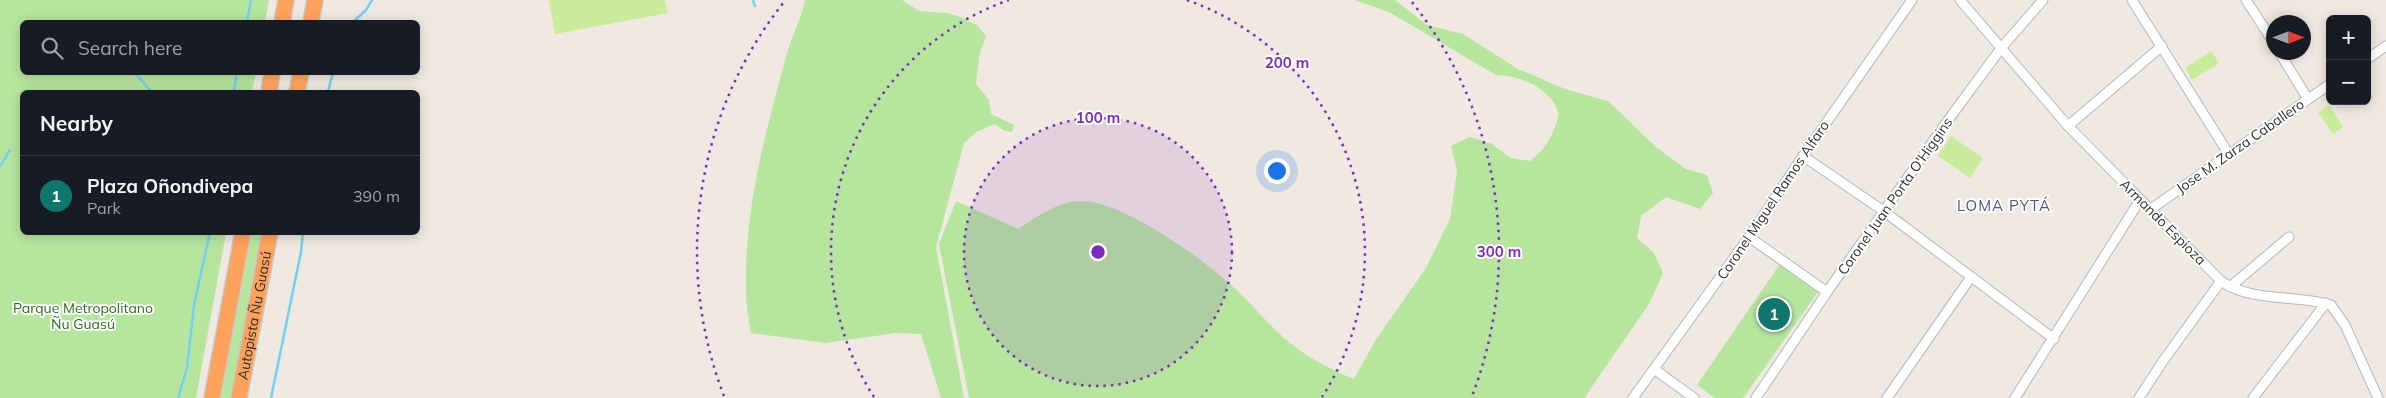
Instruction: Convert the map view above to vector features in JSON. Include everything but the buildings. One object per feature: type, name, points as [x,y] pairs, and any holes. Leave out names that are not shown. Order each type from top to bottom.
[{"type":"highway","points":[[282,20],[286,0]]},
{"type":"highway","points":[[311,20],[315,0]]},
{"type":"highway","points":[[269,90],[272,75]]},
{"type":"highway","points":[[297,90],[300,75]]},
{"type":"highway","name":"Autopista Ñu Guasú","points":[[212,398],[242,235]]},
{"type":"highway","name":"Autopista Ñu Guasú","points":[[239,398],[269,235]]},
{"type":"street","name":"Coronel Miguel Ramos Alfaro","points":[[1632,398],[1749,237],[1912,0]]},
{"type":"street","name":"Armando Espioza","points":[[1960,0],[2068,126],[2221,281],[2230,287],[2248,292],[2326,303]]},
{"type":"street","name":"Coronel Juan Porta O'Higgins","points":[[1756,398],[1827,292],[2002,47],[2043,0]]},
{"type":"street","points":[[2132,0],[2228,153]]},
{"type":"street","points":[[2246,0],[2266,31]]},
{"type":"street","points":[[2068,126],[2162,46]]},
{"type":"street","points":[[2371,56],[2386,46]]},
{"type":"street","points":[[2284,60],[2308,99]]},
{"type":"street","name":"Jose M. Zarza Caballero","points":[[2151,209],[2228,153],[2326,87]]},
{"type":"street","points":[[1803,156],[1885,212],[2054,339]]},
{"type":"street","points":[[2015,398],[2140,200]]},
{"type":"street","points":[[1749,237],[1827,292]]},
{"type":"street","points":[[2230,287],[2289,237]]},
{"type":"street","points":[[1887,398],[1971,276]]},
{"type":"street","points":[[2139,398],[2168,353],[2221,281]]},
{"type":"street","points":[[2253,398],[2326,303],[2338,312],[2378,398]]},
{"type":"street","points":[[1654,369],[1694,398]]},
{"type":"green space","name":"Parque Metropolitano Ñu Guasú","points":[[0,0],[269,0],[265,20],[20,20],[20,75],[256,75],[252,90],[20,90],[20,235],[226,235],[196,398],[0,398]]},
{"type":"green space","points":[[549,0],[665,0],[668,13],[555,34]]},
{"type":"green space","points":[[805,0],[902,0],[919,11],[947,13],[961,17],[977,25],[986,36],[979,56],[976,84],[989,100],[991,114],[1014,125],[1012,132],[1003,130],[995,124],[976,132],[964,143],[936,247],[964,398],[941,398],[921,334],[896,333],[826,343],[751,333],[747,308],[746,262],[752,204],[770,118],[787,53]]},
{"type":"green space","points":[[1354,0],[1395,0],[1427,25],[1463,34],[1518,69],[1565,89],[1608,101],[1656,147],[1686,169],[1707,175],[1713,193],[1700,209],[1666,197],[1641,216],[1637,238],[1654,253],[1663,273],[1649,304],[1584,398],[969,398],[939,244],[956,201],[1018,229],[1057,206],[1074,201],[1100,204],[1119,211],[1161,233],[1218,274],[1245,298],[1285,339],[1301,351],[1327,367],[1354,379],[1375,341],[1426,268],[1450,219],[1457,171],[1451,146],[1470,137],[1492,144],[1510,158],[1530,161],[1549,140],[1559,114],[1547,94],[1534,85],[1519,79],[1496,75],[1389,12]]},
{"type":"green space","points":[[2211,51],[2219,63],[2192,80],[2185,68]]},
{"type":"green space","points":[[2329,105],[2343,127],[2333,134],[2318,112]]},
{"type":"green space","points":[[1951,136],[1983,158],[1970,178],[1938,156]]},
{"type":"green space","points":[[252,235],[262,235],[231,398],[221,398]]},
{"type":"green space","points":[[1780,264],[1818,292],[1743,398],[1715,398],[1697,385]]},
{"type":"waterway","points":[[247,20],[251,0]]},
{"type":"waterway","points":[[355,20],[366,10],[372,0]]},
{"type":"waterway","points":[[753,0],[755,6]]},
{"type":"waterway","points":[[137,75],[150,90]]},
{"type":"waterway","points":[[234,90],[237,75]]},
{"type":"waterway","points":[[328,90],[332,75]]},
{"type":"waterway","points":[[0,166],[10,150]]},
{"type":"waterway","points":[[178,398],[187,368],[194,305],[209,235]]},
{"type":"waterway","points":[[271,398],[301,252],[303,235]]},
{"type":"place","name":"Plaza Oñondivepa","points":[[1774,314]]},
{"type":"district","name":"LOMA PYTÁ","points":[[2004,205]]}]
